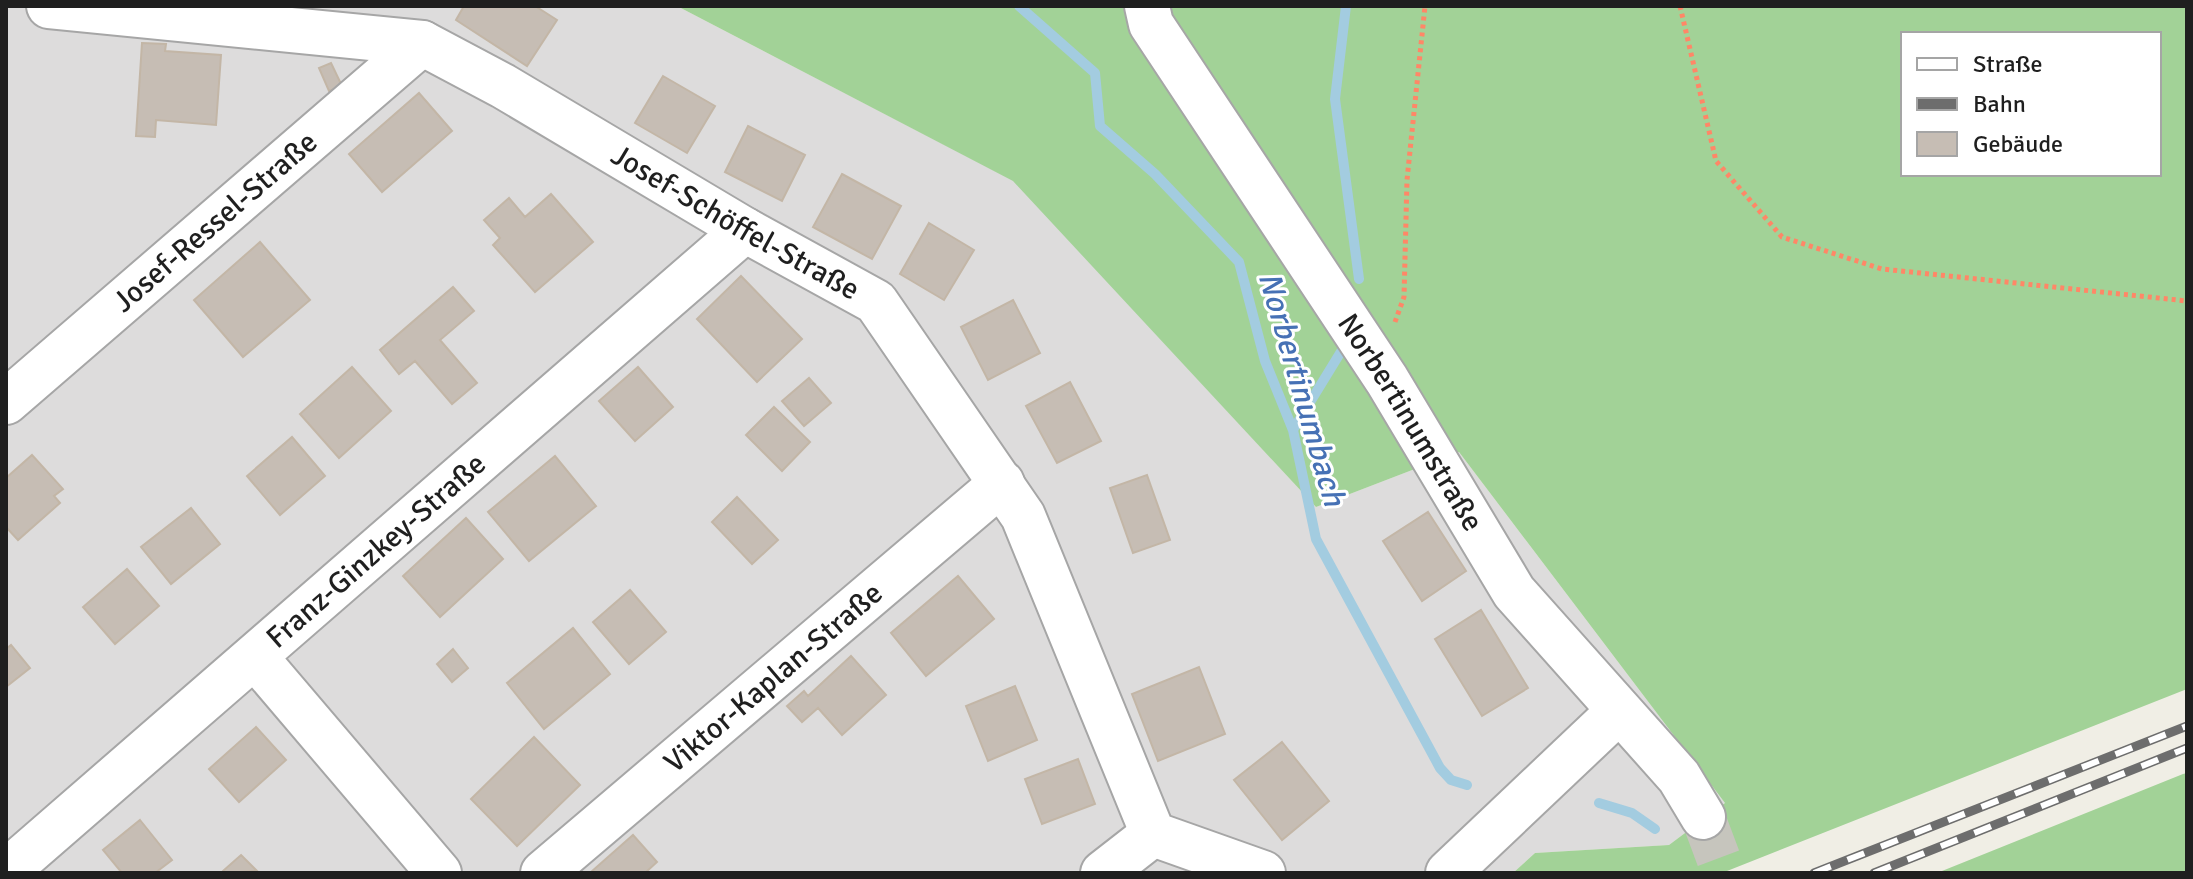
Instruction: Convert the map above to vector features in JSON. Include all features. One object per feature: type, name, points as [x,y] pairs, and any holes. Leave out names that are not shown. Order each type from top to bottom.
[{"type":"street","name":"Josef-Schöffel-Straße","points":[[49,6],[422,43],[503,86],[745,230],[876,302],[1023,516],[1153,834]]},
{"type":"street","name":"Norbertinumstraße","points":[[1147,6],[1151,24],[1380,369],[1514,592],[1679,777],[1703,817]]},
{"type":"street","name":"Josef-Ressel-Straße","points":[[6,402],[422,43]]},
{"type":"street","name":"Franz-Ginzkey-Straße","points":[[6,872],[256,658],[745,230]]},
{"type":"street","name":"Viktor-Kaplan-Straße","points":[[543,873],[1002,483]]},
{"type":"street","points":[[256,658],[439,873]]},
{"type":"street","points":[[1448,873],[1619,711]]},
{"type":"street","points":[[1103,873],[1153,834],[1263,873]]},
{"type":"path","points":[[1380,369],[1404,297],[1407,180],[1425,6]]},
{"type":"path","points":[[1680,6],[1716,161],[1782,237],[1882,269],[2187,301]]},
{"type":"shaded area","points":[[6,6],[677,6],[1014,181],[1316,507],[1459,452],[1725,803],[1669,845],[1535,853],[1513,873],[6,873]]},
{"type":"green space","points":[[677,6],[2187,6],[2187,689],[1722,873],[1513,873],[1535,853],[1669,845],[1725,803],[1459,452],[1316,507],[1013,181]]},
{"type":"green space","points":[[2187,773],[2187,873],[1937,873],[2183,774]]},
{"type":"building","points":[[464,6],[535,6],[557,20],[527,66],[456,20]]},
{"type":"building","points":[[142,43],[166,44],[165,51],[221,55],[216,125],[156,120],[155,137],[136,136]]},
{"type":"building","points":[[331,63],[342,86],[329,91],[319,68]]},
{"type":"building","points":[[663,76],[715,106],[687,153],[635,123]]},
{"type":"building","points":[[419,93],[452,131],[382,192],[349,154]]},
{"type":"building","points":[[748,126],[805,155],[782,201],[725,172]]},
{"type":"building","points":[[842,174],[901,206],[872,259],[813,227]]},
{"type":"building","points":[[551,194],[593,242],[535,292],[493,245],[500,238],[484,220],[509,198],[525,217]]},
{"type":"building","points":[[929,223],[974,250],[944,300],[900,274]]},
{"type":"building","points":[[260,242],[310,300],[243,357],[194,300]]},
{"type":"building","points":[[741,276],[802,339],[757,382],[697,319]]},
{"type":"building","points":[[453,287],[474,311],[440,340],[477,383],[452,404],[415,361],[399,374],[380,350]]},
{"type":"building","points":[[1013,300],[1040,353],[988,380],[961,327]]},
{"type":"building","points":[[352,367],[391,411],[339,458],[300,414]]},
{"type":"building","points":[[638,367],[673,407],[635,441],[599,401]]},
{"type":"building","points":[[809,378],[831,403],[804,426],[782,401]]},
{"type":"building","points":[[1070,382],[1101,441],[1057,463],[1026,406]]},
{"type":"building","points":[[774,407],[810,442],[782,471],[746,435]]},
{"type":"building","points":[[292,437],[325,476],[280,515],[247,476]]},
{"type":"building","points":[[32,455],[63,489],[54,496],[60,503],[18,540],[6,527],[6,478]]},
{"type":"building","points":[[555,456],[596,506],[529,561],[488,512]]},
{"type":"building","points":[[1147,475],[1170,540],[1133,553],[1110,488]]},
{"type":"building","points":[[737,497],[778,540],[752,564],[712,522]]},
{"type":"building","points":[[191,508],[220,544],[171,584],[141,547]]},
{"type":"building","points":[[1428,512],[1466,571],[1422,601],[1383,541]]},
{"type":"building","points":[[466,518],[503,559],[440,617],[403,576]]},
{"type":"building","points":[[127,569],[159,606],[115,644],[83,607]]},
{"type":"building","points":[[958,576],[994,619],[926,676],[891,633]]},
{"type":"building","points":[[630,590],[666,632],[629,664],[593,622]]},
{"type":"building","points":[[1481,610],[1528,688],[1482,716],[1435,639]]},
{"type":"building","points":[[573,628],[610,674],[544,729],[507,683]]},
{"type":"building","points":[[11,645],[30,668],[6,687],[6,649]]},
{"type":"building","points":[[453,649],[468,668],[452,682],[437,664]]},
{"type":"building","points":[[851,656],[886,695],[842,735],[818,708],[802,722],[787,706],[804,691],[808,696]]},
{"type":"building","points":[[1199,667],[1225,734],[1158,761],[1132,694]]},
{"type":"building","points":[[1015,686],[1037,740],[988,761],[966,706]]},
{"type":"building","points":[[256,727],[286,760],[239,802],[209,769]]},
{"type":"building","points":[[534,737],[580,785],[517,846],[471,799]]},
{"type":"building","points":[[1282,742],[1329,801],[1282,840],[1234,780]]},
{"type":"building","points":[[1078,759],[1095,804],[1042,824],[1025,779]]},
{"type":"building","points":[[140,820],[172,860],[155,873],[122,873],[103,850]]},
{"type":"building","points":[[633,835],[657,862],[645,873],[591,872]]},
{"type":"building","points":[[241,855],[257,871],[224,873],[223,871]]},
{"type":"waterway","name":"Norbertinumbach","points":[[1019,6],[1095,73],[1100,126],[1155,174],[1239,262],[1265,361],[1293,430],[1316,539],[1440,768],[1451,780],[1467,785]]},
{"type":"waterway","points":[[1346,6],[1335,99],[1359,279]]},
{"type":"waterway","points":[[1293,430],[1342,350]]},
{"type":"waterway","name":"Norbertinumbach","points":[[1599,803],[1632,813],[1655,829]]},
{"type":"tunnel","points":[[1703,817],[1724,873]]},
{"type":"railway","points":[[1814,873],[2187,726]]},
{"type":"railway","points":[[1874,873],[2187,748]]}]
